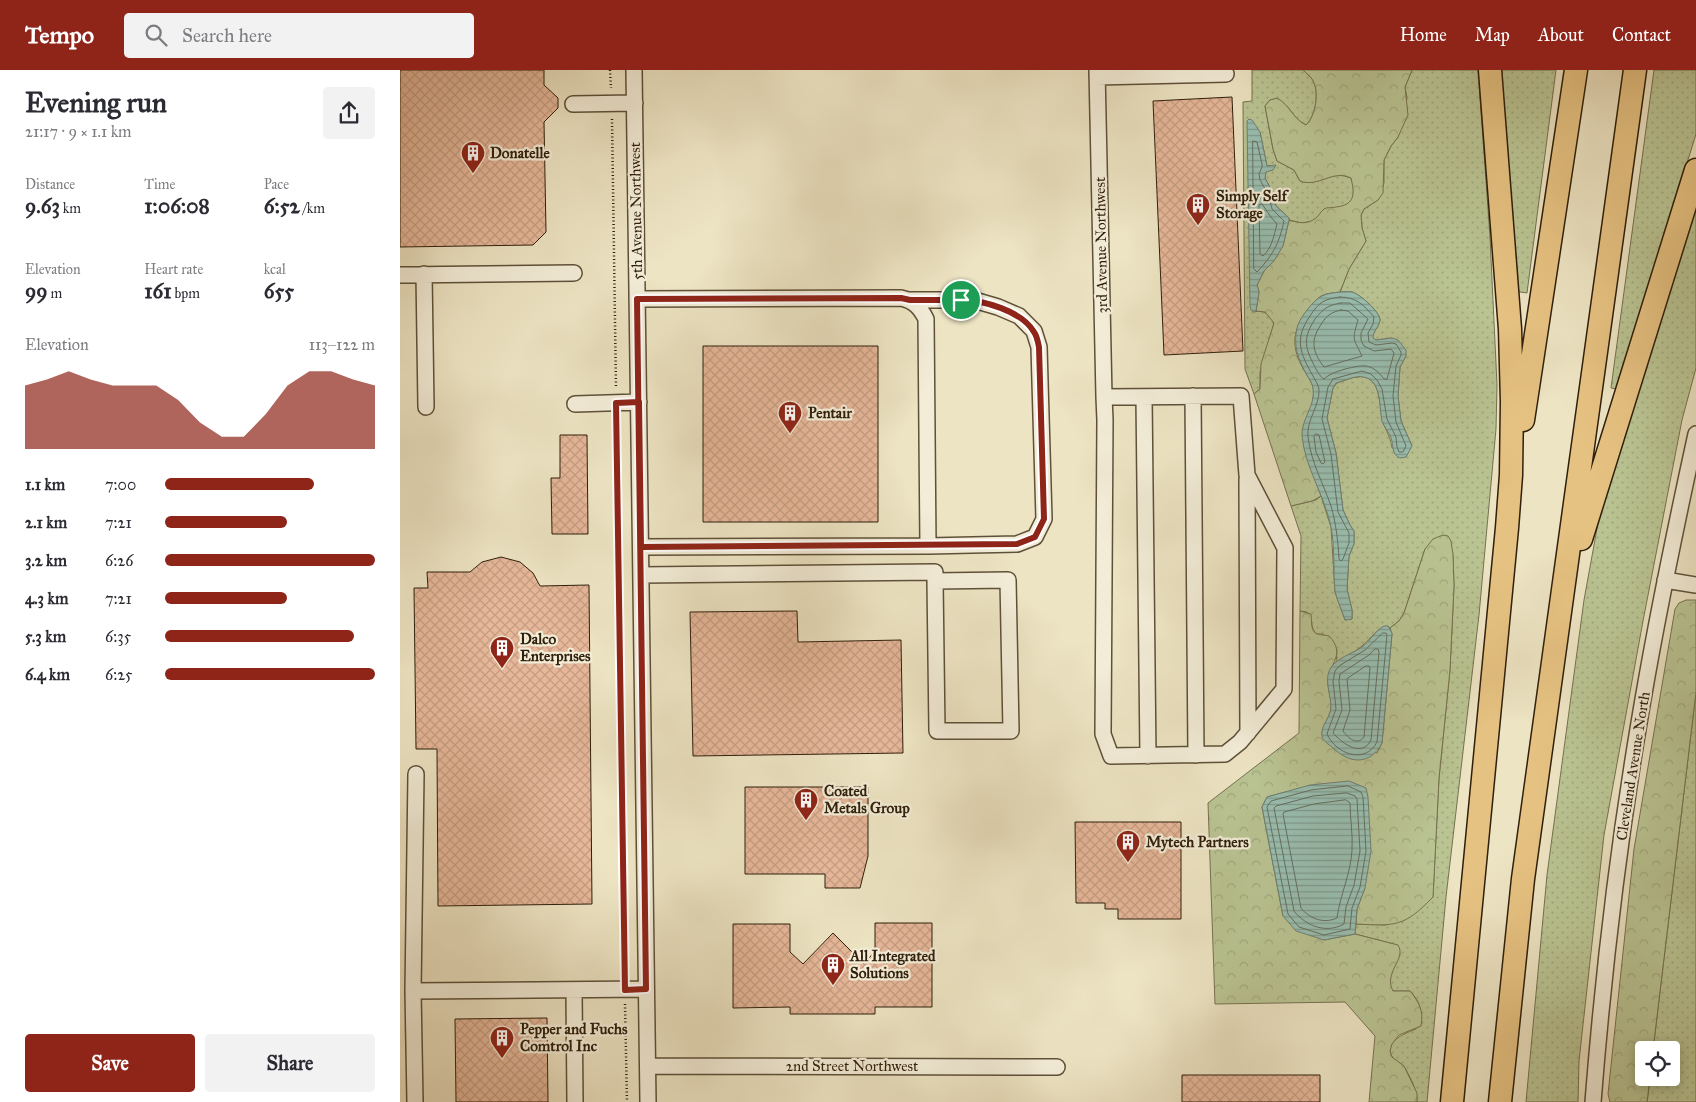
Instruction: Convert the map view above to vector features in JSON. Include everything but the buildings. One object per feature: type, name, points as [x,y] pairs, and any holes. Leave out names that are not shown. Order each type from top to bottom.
[{"type":"highway","points":[[1452,1102],[1507,528],[1510,475],[1512,411],[1510,329],[1490,70]]},
{"type":"highway","points":[[1507,528],[1576,70]]},
{"type":"highway","points":[[1500,1102],[1523,879],[1635,70]]},
{"type":"highway","points":[[1561,602],[1696,170]]},
{"type":"street","name":"5th Avenue Northwest","points":[[634,70],[648,1102]]},
{"type":"street","points":[[1097,74],[1226,74]]},
{"type":"street","name":"3rd Avenue Northwest","points":[[1097,74],[1104,397],[1103,734],[1111,756],[1148,756]]},
{"type":"street","points":[[573,104],[635,103]]},
{"type":"street","points":[[400,275],[574,273]]},
{"type":"street","points":[[424,274],[426,407]]},
{"type":"street","points":[[637,299],[901,298],[910,300],[974,300],[1019,316],[1034,331],[1039,347],[1044,519],[1035,537],[1017,544],[641,547]]},
{"type":"street","points":[[910,300],[918,305],[926,319],[928,546]]},
{"type":"street","points":[[1193,396],[1196,755]]},
{"type":"street","points":[[1104,397],[1241,396],[1247,475],[1248,733]]},
{"type":"street","points":[[1144,397],[1148,756],[1225,754],[1240,742],[1284,689],[1285,548],[1247,475]]},
{"type":"street","points":[[575,404],[639,402]]},
{"type":"street","name":"Cleveland Avenue North","points":[[1593,1102],[1608,942],[1626,806],[1665,580],[1696,434]]},
{"type":"street","points":[[641,575],[936,572],[936,581],[937,731],[1010,731],[1008,580],[936,581]]},
{"type":"street","points":[[1665,580],[1696,585]]},
{"type":"street","points":[[414,1102],[413,991],[416,774]]},
{"type":"street","points":[[413,991],[646,989]]},
{"type":"street","points":[[574,990],[575,1102]]},
{"type":"street","name":"2nd Street Northwest","points":[[648,1066],[1057,1067]]},
{"type":"path","points":[[610,70],[626,1102]]},
{"type":"green space","points":[[1252,70],[1303,70],[1311,78],[1316,90],[1316,103],[1312,116],[1306,125],[1277,99],[1270,100],[1265,106],[1277,161],[1294,170],[1300,181],[1314,182],[1344,176],[1351,178],[1354,189],[1353,198],[1348,204],[1312,221],[1302,223],[1289,220],[1276,206],[1273,193],[1265,178],[1266,172],[1271,166],[1267,166],[1260,132],[1254,312],[1261,311],[1266,313],[1274,323],[1260,372],[1260,389],[1254,394],[1245,369],[1243,102],[1252,101]]},
{"type":"green space","points":[[1303,70],[1412,70],[1405,87],[1408,115],[1398,137],[1384,160],[1383,193],[1378,200],[1364,209],[1361,215],[1366,241],[1349,269],[1340,292],[1326,294],[1317,299],[1304,316],[1296,333],[1295,344],[1298,358],[1314,390],[1306,455],[1321,496],[1312,501],[1291,506],[1254,394],[1260,389],[1261,364],[1274,323],[1265,312],[1256,311],[1259,292],[1257,285],[1264,271],[1283,246],[1289,220],[1300,223],[1309,222],[1317,217],[1325,208],[1347,204],[1353,194],[1351,178],[1338,176],[1307,183],[1300,181],[1294,170],[1277,161],[1265,106],[1270,100],[1277,98],[1306,125],[1312,116],[1316,103],[1316,90],[1311,78]]},
{"type":"green space","points":[[1412,70],[1478,70],[1490,237],[1497,385],[1496,429],[1479,615],[1446,897],[1427,1102],[1417,1102],[1415,1089],[1407,1072],[1393,1058],[1390,1052],[1390,1047],[1396,1039],[1416,1029],[1420,1012],[1419,1005],[1410,991],[1392,991],[1390,986],[1390,977],[1400,955],[1397,945],[1355,934],[1356,924],[1386,925],[1433,897],[1439,778],[1450,670],[1454,586],[1453,555],[1425,549],[1404,613],[1399,621],[1390,628],[1388,626],[1377,631],[1360,648],[1336,663],[1337,650],[1323,634],[1315,632],[1307,612],[1300,611],[1301,536],[1291,506],[1316,500],[1321,496],[1331,527],[1335,592],[1345,620],[1352,619],[1347,589],[1349,556],[1354,544],[1354,531],[1343,510],[1336,453],[1327,418],[1333,388],[1337,383],[1354,377],[1370,379],[1377,389],[1383,422],[1392,448],[1412,446],[1401,421],[1398,396],[1400,367],[1406,356],[1392,338],[1376,340],[1372,338],[1380,320],[1369,304],[1352,292],[1340,292],[1349,269],[1366,241],[1361,215],[1364,209],[1378,200],[1384,183],[1384,160],[1398,137],[1407,98],[1405,87]]},
{"type":"green space","points":[[1498,70],[1556,70],[1527,293],[1513,291]]},
{"type":"green space","points":[[1654,70],[1696,70],[1696,134],[1617,389],[1611,388]]},
{"type":"green space","points":[[1696,188],[1696,368],[1682,420],[1604,835],[1579,1061],[1578,1102],[1526,1102],[1547,875],[1584,600],[1602,501]]},
{"type":"green space","points":[[1443,535],[1448,536],[1451,541],[1454,586],[1450,670],[1439,778],[1433,897],[1414,914],[1399,922],[1381,925],[1356,924],[1357,909],[1365,888],[1286,792],[1267,797],[1262,807],[1283,916],[1324,940],[1355,934],[1398,945],[1400,950],[1400,955],[1391,978],[1393,991],[1410,991],[1420,1007],[1422,1021],[1421,1026],[1399,1035],[1392,1044],[1390,1051],[1392,1057],[1404,1066],[1417,1093],[1417,1102],[1369,1102],[1375,1036],[1345,1002],[1215,1004],[1208,803],[1299,733],[1300,611],[1311,614],[1313,630],[1317,634],[1329,636],[1334,643],[1337,654],[1328,682],[1331,709],[1322,735],[1377,753],[1382,743],[1392,634],[1390,628],[1399,621],[1404,613],[1425,549],[1433,539]]},
{"type":"green space","points":[[1686,600],[1696,600],[1696,692],[1654,1041],[1635,1041],[1635,1086],[1649,1086],[1647,1102],[1610,1102],[1608,1094],[1634,849],[1675,609],[1679,603]]},
{"type":"green space","points":[[1696,692],[1696,1102],[1647,1102],[1649,1086],[1680,1086],[1680,1041],[1654,1041]]},
{"type":"water","points":[[1249,119],[1252,120],[1260,132],[1267,166],[1276,165],[1273,170],[1266,172],[1265,178],[1273,193],[1276,206],[1289,218],[1283,246],[1274,261],[1264,271],[1257,285],[1259,292],[1256,311],[1254,312],[1250,306],[1247,121]]},
{"type":"water","points":[[1340,292],[1356,293],[1377,313],[1380,320],[1373,338],[1376,340],[1392,338],[1398,340],[1406,350],[1406,356],[1400,367],[1398,396],[1401,421],[1412,446],[1406,457],[1400,458],[1395,454],[1391,438],[1382,421],[1380,402],[1374,383],[1369,379],[1357,377],[1336,383],[1333,388],[1327,418],[1336,453],[1343,510],[1354,531],[1354,544],[1349,556],[1347,589],[1352,619],[1345,620],[1335,591],[1331,527],[1304,448],[1302,430],[1312,401],[1313,389],[1296,347],[1298,324],[1311,305],[1324,295]]},
{"type":"water","points":[[1384,626],[1388,626],[1392,633],[1382,743],[1372,756],[1359,760],[1352,759],[1339,753],[1322,736],[1331,707],[1328,673],[1336,662],[1362,647]]},
{"type":"water","points":[[1349,781],[1366,788],[1371,851],[1365,888],[1357,909],[1355,934],[1324,940],[1296,931],[1283,916],[1262,807],[1267,797],[1310,785]]},
{"type":"place","name":"Donatelle","points":[[473,174]]},
{"type":"place","name":"Simply Self Storage","points":[[1198,226]]},
{"type":"place","name":"Pentair","points":[[790,434]]},
{"type":"place","name":"Dalco Enterprises","points":[[502,669]]},
{"type":"place","name":"Coated Metals Group","points":[[806,821]]},
{"type":"place","name":"Mytech Partners","points":[[1128,863]]},
{"type":"place","name":"All Integrated Solutions","points":[[833,986]]},
{"type":"place","name":"Pepper and Fuchs Comtrol Inc","points":[[502,1059]]},
{"type":"route","points":[[961,300],[910,300],[901,298],[637,299],[639,402],[641,547],[646,989],[625,990],[616,403],[639,402],[640,475],[641,547],[1017,544],[1035,537],[1044,519],[1039,347],[1034,331],[1019,316],[974,300],[961,300]]}]
